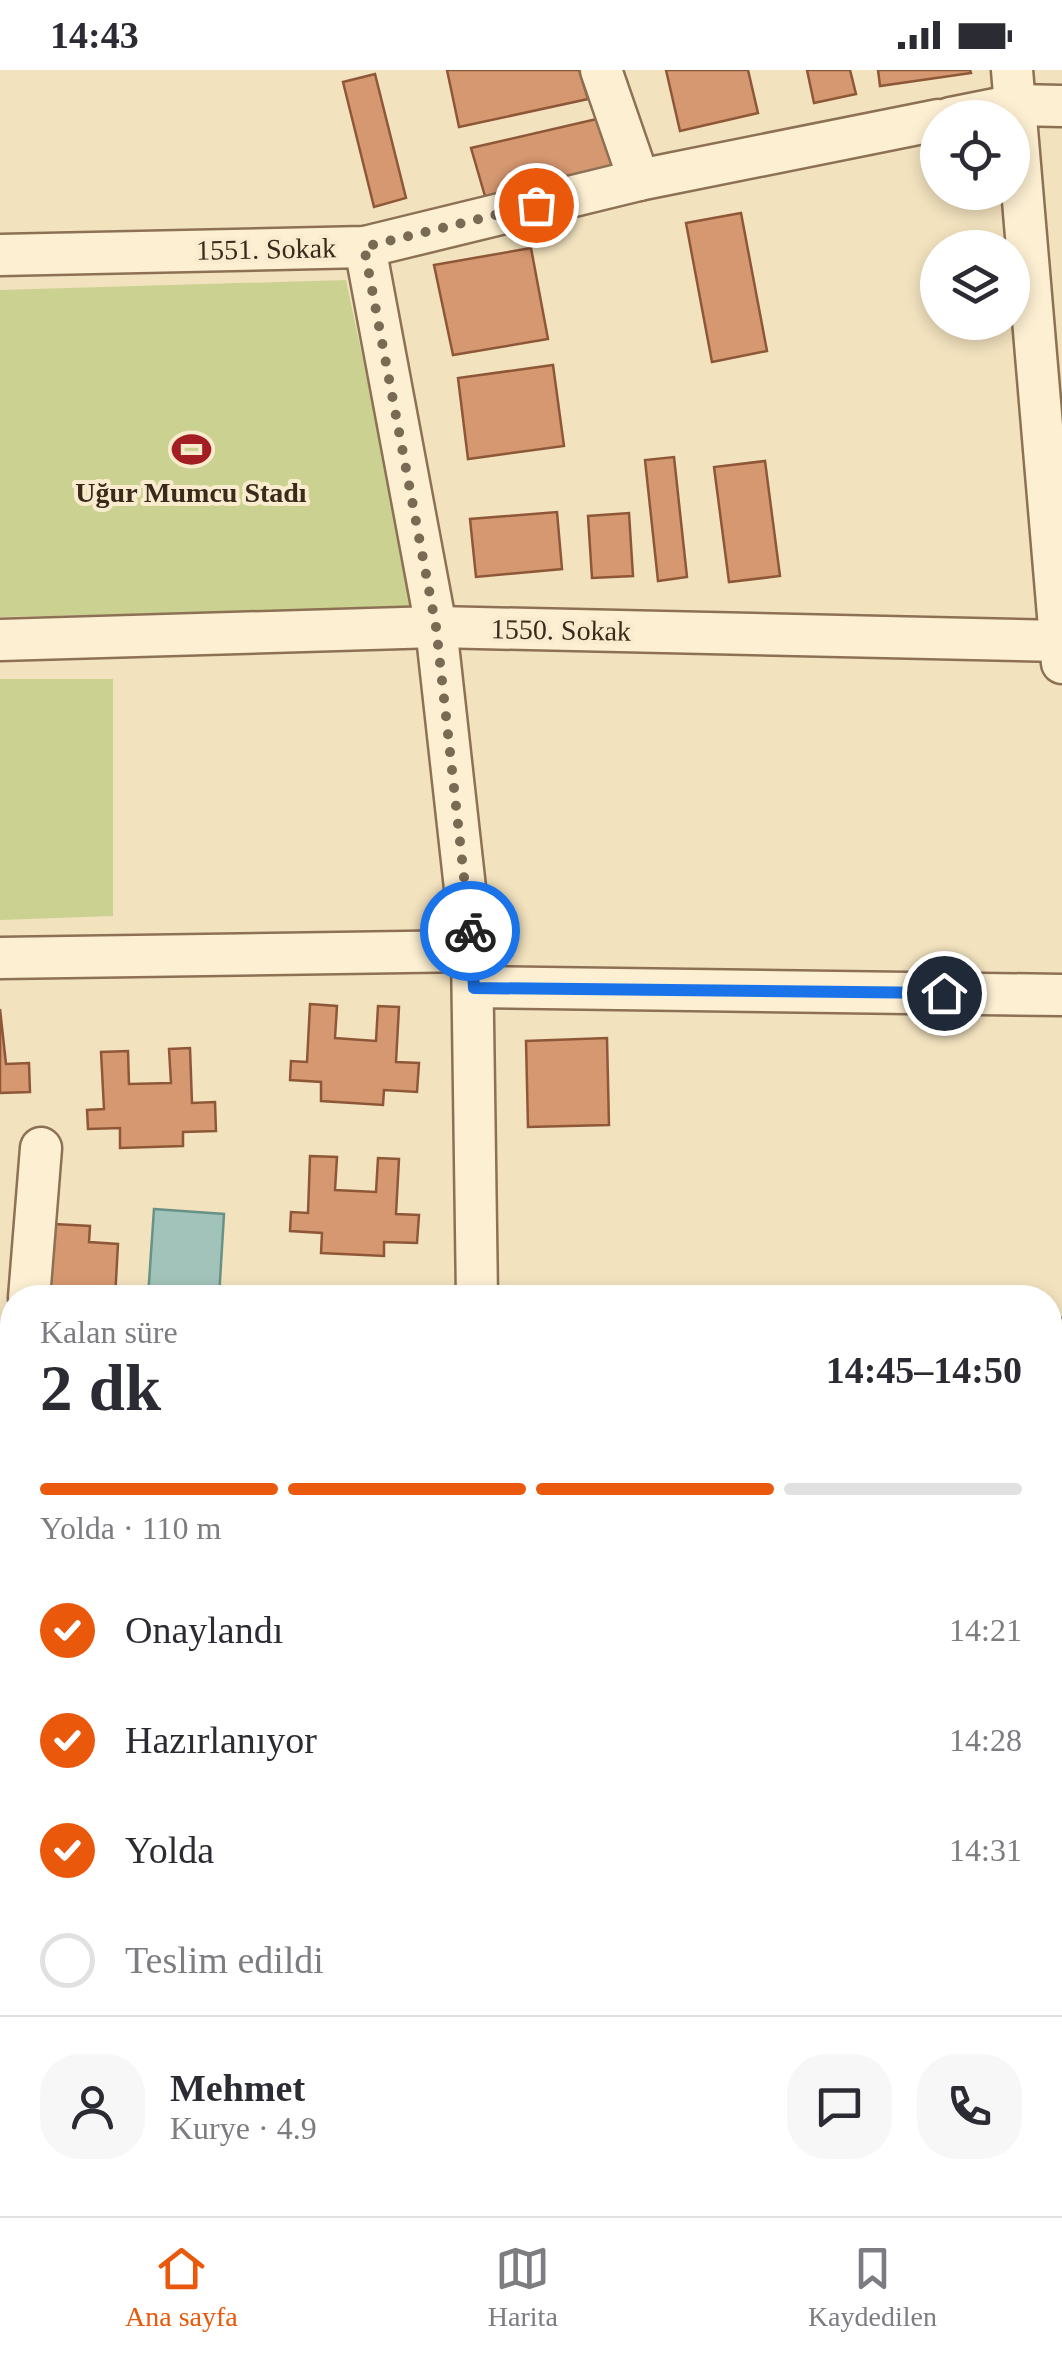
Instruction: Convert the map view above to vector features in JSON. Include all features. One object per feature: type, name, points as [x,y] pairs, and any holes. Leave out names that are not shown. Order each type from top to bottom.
[{"type":"street","points":[[601,70],[639,180]]},
{"type":"street","points":[[987,100],[1014,87],[1062,106]]},
{"type":"street","points":[[1014,87],[1061,649]]},
{"type":"street","name":"1551. Sokak","points":[[0,255],[364,247],[639,180],[920,124]]},
{"type":"street","points":[[364,247],[436,627],[473,969],[477,1285]]},
{"type":"street","name":"1550. Sokak","points":[[0,640],[436,627],[1061,649]]},
{"type":"street","points":[[0,958],[473,969],[1062,995]]},
{"type":"street","points":[[31,1285],[41,1148]]},
{"type":"green space","name":"Uğur Mumcu Stadı","points":[[346,280],[416,608],[0,617],[0,290]]},
{"type":"green space","points":[[0,679],[113,679],[113,916],[0,920]]},
{"type":"water","points":[[154,1209],[224,1214],[220,1285],[149,1285]]},
{"type":"building","points":[[447,70],[579,70],[588,99],[459,127]]},
{"type":"building","points":[[666,70],[748,70],[758,113],[680,131]]},
{"type":"building","points":[[807,70],[850,70],[856,94],[814,103]]},
{"type":"building","points":[[878,70],[970,70],[971,73],[880,86]]},
{"type":"building","points":[[375,74],[406,198],[374,207],[343,82]]},
{"type":"building","points":[[601,118],[615,170],[487,203],[471,148]]},
{"type":"building","points":[[741,213],[767,351],[712,362],[686,223]]},
{"type":"building","points":[[531,248],[548,339],[453,355],[434,265]]},
{"type":"building","points":[[553,365],[564,446],[468,459],[458,378]]},
{"type":"building","points":[[674,457],[687,577],[658,581],[645,460]]},
{"type":"building","points":[[765,461],[780,576],[729,582],[714,467]]},
{"type":"building","points":[[557,512],[562,569],[476,577],[470,519]]},
{"type":"building","points":[[629,513],[633,576],[592,578],[588,516]]},
{"type":"building","points":[[310,1004],[337,1006],[335,1038],[376,1041],[378,1006],[399,1007],[396,1062],[419,1063],[417,1092],[384,1090],[383,1105],[321,1101],[321,1082],[290,1080],[291,1061],[307,1062]]},
{"type":"building","points":[[0,1009],[6,1064],[29,1063],[30,1092],[0,1093]]},
{"type":"building","points":[[607,1038],[609,1125],[528,1127],[526,1041]]},
{"type":"building","points":[[190,1048],[192,1103],[215,1102],[216,1131],[183,1132],[183,1146],[120,1148],[120,1128],[88,1129],[87,1110],[104,1109],[101,1052],[128,1051],[129,1084],[171,1083],[169,1049]]},
{"type":"building","points":[[310,1156],[337,1157],[335,1190],[376,1192],[378,1158],[399,1159],[396,1214],[419,1215],[417,1243],[384,1242],[384,1256],[321,1253],[322,1233],[290,1231],[291,1212],[308,1213]]},
{"type":"building","points":[[54,1224],[90,1226],[89,1242],[118,1244],[116,1285],[49,1285]]},
{"type":"way so far","points":[[470,931],[436,627],[364,247],[536,205]]},
{"type":"place","name":"Uğur Mumcu Stadı","points":[[191,449]]},
{"type":"route","points":[[470,931],[474,988],[944,993]]}]
